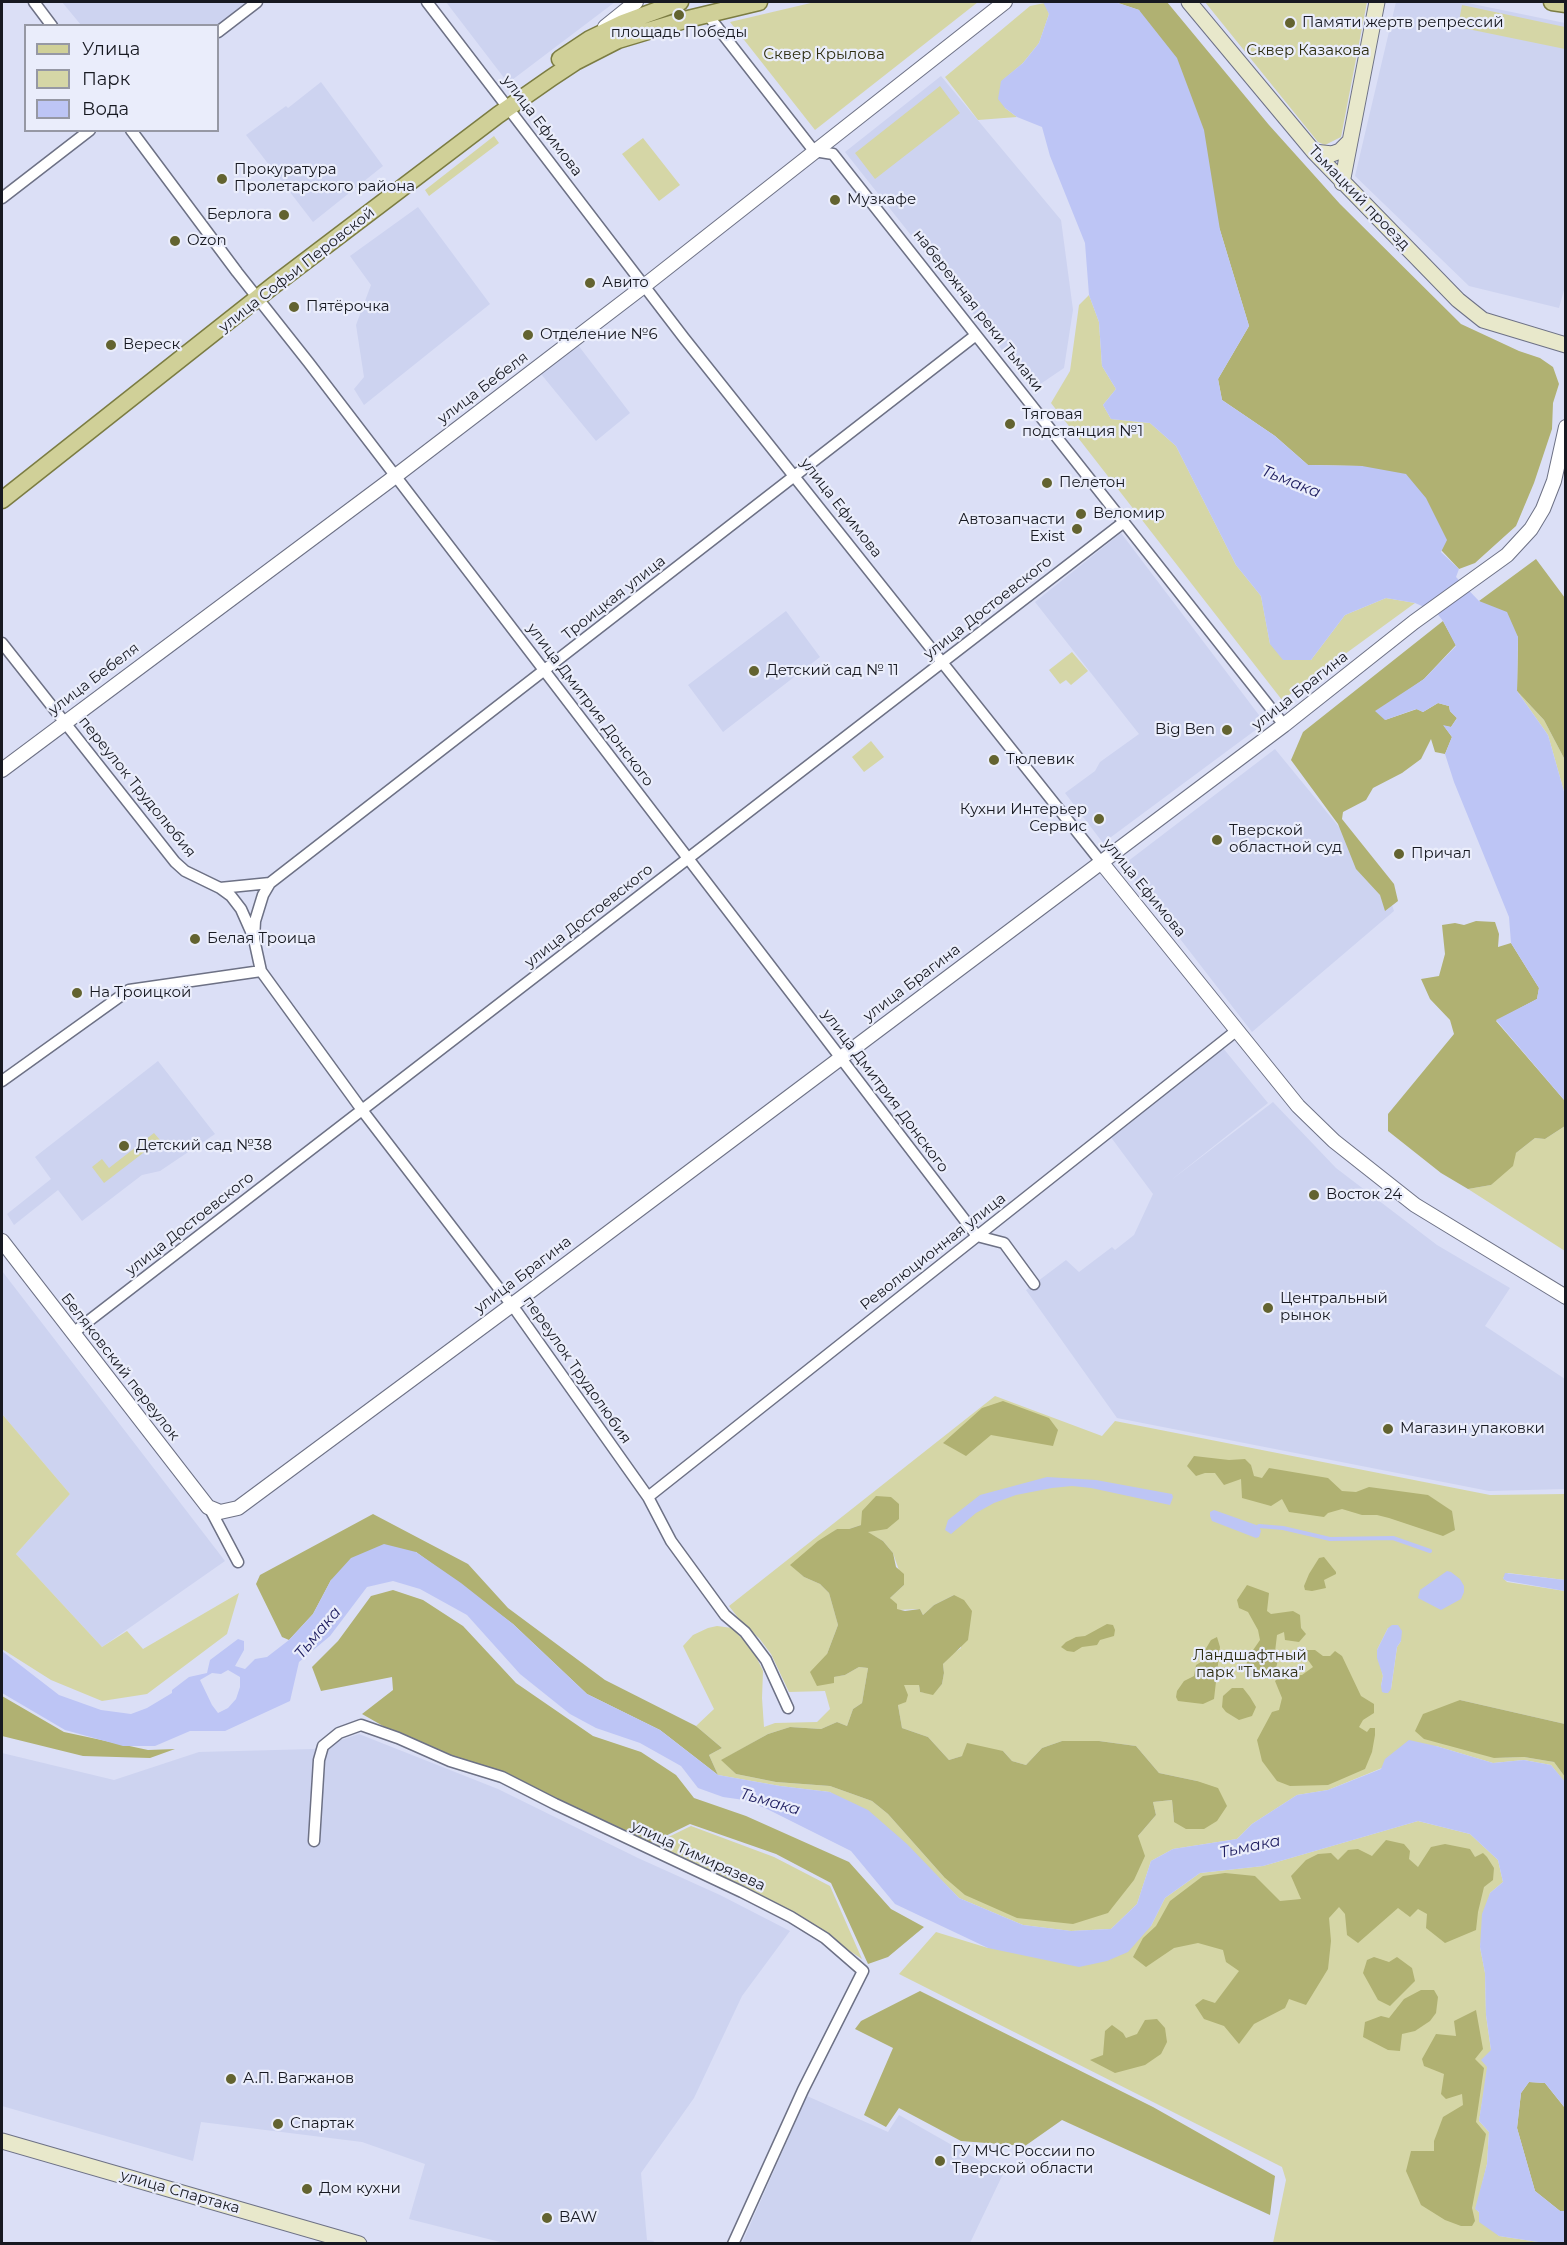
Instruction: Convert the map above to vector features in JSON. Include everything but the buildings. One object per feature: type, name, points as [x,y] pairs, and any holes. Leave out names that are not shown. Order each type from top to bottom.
[{"type":"main road","points":[[627,29],[680,2]]},
{"type":"main road","points":[[627,29],[708,8],[759,2]]},
{"type":"main road","name":"Тьмацкий проезд","points":[[1189,2],[1314,152],[1454,296],[1474,314],[1488,322],[1566,345]]},
{"type":"main road","points":[[1342,183],[1377,2]]},
{"type":"main road","points":[[1552,2],[1566,4]]},
{"type":"main road","name":"улица Софьи Перовской","points":[[504,104],[575,62],[618,40],[627,29]]},
{"type":"main road","name":"улица Софьи Перовской","points":[[2,486],[590,39],[627,29]]},
{"type":"main road","points":[[1314,152],[1332,154],[1340,151],[1350,141]]},
{"type":"main road","name":"улица Софьи Перовской","points":[[2,500],[255,294]]},
{"type":"main road","name":"улица Спартака","points":[[2,2141],[324,2238],[359,2244]]},
{"type":"street","points":[[34,2],[50,24]]},
{"type":"street","points":[[219,31],[257,2]]},
{"type":"street","name":"улица Ефимова","points":[[427,2],[644,286],[1236,1031]]},
{"type":"street","points":[[590,39],[636,2]]},
{"type":"street","name":"улица Бебеля","points":[[2,770],[395,476],[644,286],[1005,2]]},
{"type":"street","name":"набережная реки Тьмаки","points":[[708,8],[814,151],[834,154],[1284,725]]},
{"type":"street","points":[[2,198],[87,132]]},
{"type":"street","name":"улица Дмитрия Донского","points":[[133,132],[977,1236]]},
{"type":"street","name":"Троицкая улица","points":[[261,971],[254,939],[257,911],[270,883],[976,335]]},
{"type":"street","name":"улица Брагина","points":[[213,1510],[228,1511],[240,1507],[1284,725],[1414,622],[1496,565],[1521,541],[1543,509],[1554,481],[1566,427]]},
{"type":"street","name":"улица Достоевского","points":[[73,1333],[1124,522]]},
{"type":"street","name":"переулок Трудолюбия","points":[[2,643],[175,862],[185,871],[220,888],[237,902],[254,939]]},
{"type":"street","points":[[220,888],[270,883]]},
{"type":"street","points":[[2,1081],[129,990],[261,971]]},
{"type":"street","name":"переулок Трудолюбия","points":[[261,971],[362,1110],[512,1305],[648,1497],[671,1541],[725,1615],[745,1632],[766,1660],[788,1708]]},
{"type":"street","points":[[1236,1031],[1298,1106],[1348,1153],[1415,1205],[1566,1297]]},
{"type":"street","name":"Революционная улица","points":[[648,1497],[1236,1031]]},
{"type":"street","points":[[977,1236],[1004,1243],[1034,1284]]},
{"type":"street","name":"Беляковский переулок","points":[[2,1241],[213,1510]]},
{"type":"street","points":[[213,1510],[238,1562]]},
{"type":"street","name":"улица Тимирязева","points":[[314,1841],[319,1760],[323,1746],[339,1733],[361,1725],[398,1738],[450,1761],[502,1777],[742,1892],[791,1917],[825,1938],[863,1971],[808,2081],[733,2244]]},
{"type":"shaded area","points":[[62,2],[248,2],[219,24],[80,24]]},
{"type":"shaded area","points":[[446,2],[615,2],[508,83]]},
{"type":"shaded area","points":[[1396,2],[1463,2],[1565,23],[1566,283],[1559,308],[1469,286],[1355,176]]},
{"type":"shaded area","points":[[941,76],[1061,220],[1073,310],[1064,368],[1033,389],[845,152]]},
{"type":"shaded area","points":[[321,82],[383,166],[313,222],[246,135],[286,106],[288,108]]},
{"type":"shaded area","points":[[418,207],[490,304],[364,405],[354,389],[364,377],[356,325],[371,285],[350,256]]},
{"type":"shaded area","points":[[578,345],[630,413],[596,441],[541,374]]},
{"type":"shaded area","points":[[1121,533],[1265,723],[1103,843],[1065,793],[1095,771],[1100,762],[1139,734],[1035,602]]},
{"type":"shaded area","name":"Детский сад № 11","points":[[786,611],[820,657],[723,732],[688,685]]},
{"type":"shaded area","points":[[1275,749],[1385,883],[1394,911],[1252,1032],[1123,865]]},
{"type":"shaded area","name":"Центральный рынок","points":[[1223,1048],[1268,1103],[1170,1181],[1273,1102],[1336,1168],[1437,1245],[1510,1288],[1485,1326],[1565,1379],[1565,1489],[1489,1491],[1117,1418],[1026,1290],[1066,1260],[1079,1272],[1112,1247],[1115,1250],[1134,1235],[1153,1194],[1110,1136]]},
{"type":"shaded area","name":"Детский сад №38","points":[[158,1061],[215,1134],[160,1171],[142,1175],[82,1221],[58,1190],[14,1225],[7,1214],[51,1179],[35,1157]]},
{"type":"shaded area","points":[[2,1271],[225,1561],[102,1647],[16,1554],[70,1494],[2,1414]]},
{"type":"shaded area","points":[[359,1734],[498,1789],[790,1931],[742,1996],[694,2098],[641,2173],[647,2240],[654,2241],[653,2243],[504,2243],[409,2219],[425,2164],[362,2142],[201,2122],[193,2161],[2,2106],[2,1753],[114,1780],[199,1752],[314,1749]]},
{"type":"shaded area","points":[[807,2096],[888,2132],[899,2115],[1003,2174],[970,2243],[742,2243]]},
{"type":"green space","name":"Сквер Крылова","points":[[815,2],[978,2],[815,130],[730,22]]},
{"type":"green space","points":[[1115,2],[1167,2],[1269,125],[1340,204],[1461,324],[1519,351],[1540,358],[1553,367],[1559,384],[1553,403],[1552,429],[1534,483],[1516,526],[1475,563],[1459,569],[1362,466],[1308,465],[1275,436],[1222,400],[1218,379],[1249,326],[1220,230],[1139,10]]},
{"type":"green space","name":"Сквер Казакова","points":[[1205,2],[1367,2],[1341,137],[1325,145],[1318,142]]},
{"type":"green space","points":[[1045,3],[1049,14],[1039,43],[1023,63],[1002,81],[1005,108],[1017,117],[978,120],[945,77],[1030,6]]},
{"type":"green space","points":[[1462,5],[1565,27],[1565,49],[1458,27]]},
{"type":"green space","points":[[940,86],[960,113],[875,179],[855,153]]},
{"type":"green space","points":[[494,136],[499,143],[429,196],[425,190]]},
{"type":"green space","points":[[643,138],[680,185],[659,201],[622,154]]},
{"type":"green space","points":[[1089,295],[1099,322],[1102,366],[1116,389],[1103,405],[1111,419],[1150,423],[1176,446],[1236,565],[1261,596],[1270,644],[1311,660],[1345,615],[1386,598],[1415,603],[1282,700],[1051,403],[1070,371],[1079,305]]},
{"type":"green space","points":[[1536,559],[1565,598],[1565,760],[1544,720],[1517,691],[1518,637],[1479,601]]},
{"type":"green space","points":[[1443,621],[1456,645],[1424,679],[1403,694],[1385,720],[1417,709],[1423,712],[1438,703],[1449,706],[1450,711],[1457,718],[1451,727],[1444,726],[1452,737],[1445,754],[1435,752],[1431,739],[1421,759],[1402,773],[1373,788],[1366,800],[1343,812],[1342,819],[1394,884],[1398,901],[1385,911],[1380,895],[1356,869],[1338,824],[1291,760],[1303,732]]},
{"type":"green space","points":[[1072,652],[1088,671],[1071,685],[1066,680],[1060,684],[1049,670]]},
{"type":"green space","points":[[1517,691],[1544,720],[1565,760],[1565,795],[1548,735]]},
{"type":"green space","points":[[871,741],[884,757],[864,772],[852,757]]},
{"type":"green space","points":[[1476,921],[1495,922],[1499,934],[1498,947],[1511,943],[1539,988],[1537,999],[1496,1021],[1565,1101],[1565,1126],[1545,1139],[1535,1138],[1516,1153],[1513,1166],[1491,1185],[1468,1189],[1441,1173],[1388,1131],[1388,1114],[1454,1034],[1450,1020],[1430,999],[1421,979],[1439,976],[1445,954],[1442,925],[1455,923],[1464,925]]},
{"type":"green space","points":[[1565,1126],[1565,1251],[1468,1189],[1491,1185],[1516,1153],[1535,1138],[1545,1139]]},
{"type":"green space","points":[[154,1133],[160,1140],[104,1183],[92,1167],[102,1159],[109,1168]]},
{"type":"green space","name":"Ландшафтный парк \"Тьмака\"","points":[[995,1396],[1102,1436],[1115,1421],[1490,1495],[1565,1494],[1565,1580],[1508,1573],[1503,1578],[1507,1582],[1565,1591],[1565,1724],[1460,1700],[1494,1758],[1524,1757],[1554,1762],[1565,1777],[1565,1783],[1551,1765],[1524,1760],[1493,1763],[1436,1746],[1328,1790],[1297,1795],[1252,1824],[1237,1839],[1173,1849],[1151,1861],[1137,1904],[1111,1929],[1071,1931],[1023,1925],[959,1898],[934,1873],[830,1792],[718,1775],[709,1755],[722,1748],[696,1726],[714,1709],[683,1646],[693,1635],[717,1626],[732,1628],[753,1650],[763,1671],[764,1727],[775,1723],[817,1722],[830,1709],[825,1691],[789,1692],[771,1654],[729,1606]],"holes":[[[861,1525],[867,1532],[883,1541],[893,1553],[904,1585],[890,1598],[896,1610],[920,1609],[923,1615],[934,1605],[954,1595],[961,1648],[943,1664],[942,1684],[933,1694],[920,1692],[919,1685],[903,1685],[898,1705],[902,1728],[928,1737],[949,1760],[962,1756],[1003,1751],[1012,1761],[1026,1765],[1042,1748],[1062,1741],[1099,1741],[1136,1746],[1159,1773],[1197,1781],[1174,1822],[1172,1800],[1153,1802],[1156,1815],[1138,1836],[944,1877],[888,1814],[872,1801],[830,1786],[776,1782],[736,1774],[722,1760],[768,1734],[790,1727],[821,1729],[837,1722],[847,1726],[853,1709],[862,1703],[868,1668],[859,1667],[845,1675],[833,1677],[827,1654],[838,1625],[829,1593],[820,1584],[804,1577],[791,1565],[837,1529],[849,1529]],[[1388,1628],[1401,1641],[1397,1647],[1391,1689],[1381,1686],[1383,1676],[1377,1650]]]},
{"type":"green space","points":[[1003,1401],[1049,1418],[1058,1430],[1053,1446],[991,1435],[966,1456],[943,1443],[982,1408]]},
{"type":"green space","points":[[2,1414],[70,1494],[16,1554],[102,1647],[127,1631],[143,1649],[239,1593],[227,1634],[147,1694],[102,1701],[51,1680],[2,1649]]},
{"type":"green space","points":[[1194,1456],[1229,1460],[1245,1459],[1251,1465],[1254,1476],[1262,1478],[1269,1468],[1328,1478],[1342,1491],[1356,1492],[1369,1487],[1428,1495],[1452,1511],[1455,1530],[1443,1536],[1389,1518],[1362,1515],[1342,1509],[1328,1513],[1324,1517],[1289,1512],[1282,1499],[1271,1506],[1242,1498],[1241,1479],[1224,1485],[1215,1473],[1196,1476],[1187,1466]]},
{"type":"green space","points":[[876,1496],[891,1497],[899,1504],[899,1519],[887,1529],[868,1532],[883,1541],[893,1553],[896,1567],[904,1574],[904,1585],[890,1598],[897,1604],[897,1609],[905,1611],[920,1609],[923,1615],[934,1605],[954,1595],[964,1600],[972,1611],[968,1640],[943,1664],[942,1684],[933,1695],[920,1692],[919,1685],[904,1685],[908,1695],[906,1702],[898,1705],[902,1728],[928,1737],[949,1760],[962,1756],[967,1743],[1003,1751],[1012,1761],[1026,1765],[1042,1748],[1062,1741],[1099,1741],[1136,1746],[1159,1773],[1218,1788],[1227,1806],[1217,1821],[1204,1829],[1186,1829],[1174,1822],[1172,1800],[1153,1802],[1156,1815],[1138,1836],[1145,1856],[1134,1880],[1108,1913],[1073,1924],[1017,1918],[965,1895],[944,1877],[888,1814],[872,1801],[830,1786],[776,1782],[736,1774],[721,1760],[768,1734],[790,1727],[821,1729],[837,1722],[847,1726],[853,1709],[862,1703],[868,1668],[859,1667],[845,1675],[834,1677],[834,1683],[817,1686],[810,1672],[827,1654],[838,1625],[829,1593],[820,1584],[804,1577],[790,1565],[818,1541],[837,1529],[849,1529],[861,1525],[862,1511]]},
{"type":"green space","points":[[373,1514],[468,1564],[508,1608],[605,1680],[696,1726],[722,1748],[709,1755],[718,1775],[660,1730],[587,1694],[513,1624],[416,1552],[331,1580],[313,1614],[289,1640],[282,1637],[256,1584],[260,1575]]},
{"type":"green space","points":[[1324,1557],[1336,1574],[1324,1580],[1326,1588],[1305,1590],[1304,1586],[1309,1574],[1319,1558]]},
{"type":"green space","points":[[1247,1585],[1269,1593],[1267,1611],[1271,1614],[1293,1611],[1300,1615],[1301,1628],[1306,1634],[1299,1642],[1285,1640],[1284,1632],[1277,1635],[1275,1652],[1278,1660],[1275,1672],[1256,1679],[1249,1675],[1246,1666],[1249,1656],[1260,1640],[1258,1630],[1248,1612],[1239,1608],[1237,1600]]},
{"type":"green space","points":[[393,1590],[423,1600],[463,1626],[516,1683],[593,1736],[641,1752],[676,1775],[694,1798],[746,1816],[849,1862],[891,1909],[924,1927],[888,1957],[868,1964],[831,1883],[776,1854],[690,1824],[647,1845],[397,1734],[362,1714],[393,1690],[392,1677],[321,1691],[312,1667],[338,1641],[371,1596]]},
{"type":"green space","points":[[1107,1624],[1113,1625],[1114,1636],[1100,1640],[1097,1645],[1082,1647],[1074,1652],[1061,1647],[1076,1637],[1085,1636]]},
{"type":"green space","points":[[1217,1637],[1220,1647],[1214,1699],[1203,1704],[1178,1701],[1177,1691],[1184,1681],[1194,1676],[1196,1665],[1206,1659],[1208,1654],[1205,1650],[1211,1640]]},
{"type":"green space","points":[[1307,1650],[1315,1650],[1323,1656],[1330,1656],[1335,1651],[1342,1656],[1361,1696],[1374,1704],[1374,1713],[1363,1720],[1359,1727],[1367,1732],[1370,1728],[1375,1728],[1375,1735],[1372,1752],[1365,1769],[1328,1785],[1290,1786],[1277,1781],[1262,1761],[1257,1740],[1272,1712],[1279,1710],[1282,1698],[1275,1681],[1280,1676],[1302,1675],[1313,1667],[1305,1656]]},
{"type":"green space","points":[[1232,1688],[1243,1688],[1250,1697],[1256,1707],[1252,1716],[1239,1720],[1222,1707],[1223,1696]]},
{"type":"green space","points":[[2,1696],[64,1732],[148,1750],[175,1749],[150,1758],[83,1756],[2,1736]]},
{"type":"green space","points":[[1460,1700],[1565,1724],[1565,1777],[1554,1762],[1524,1757],[1494,1758],[1424,1739],[1415,1731],[1423,1714]]},
{"type":"green space","points":[[1418,1821],[1470,1834],[1498,1860],[1503,1882],[1490,1893],[1480,1947],[1485,1973],[1486,2015],[1491,2050],[1479,2121],[1489,2132],[1487,2164],[1476,2209],[1499,2236],[1545,2243],[1273,2243],[1286,2180],[1282,2167],[899,1974],[936,1932],[988,1948],[1151,1926],[1165,1898],[1200,1873],[1263,1866]]},
{"type":"green space","points":[[691,1826],[774,1857],[830,1886],[862,1959],[798,1917],[650,1846]]},
{"type":"green space","points":[[1386,1840],[1404,1844],[1410,1851],[1409,1859],[1418,1867],[1431,1847],[1445,1844],[1470,1849],[1475,1857],[1483,1853],[1487,1857],[1494,1868],[1493,1880],[1484,1887],[1476,1930],[1445,1943],[1426,1928],[1427,1914],[1418,1909],[1410,1917],[1398,1908],[1358,1943],[1347,1935],[1345,1914],[1339,1907],[1329,1918],[1331,1941],[1328,1969],[1306,2005],[1289,1999],[1285,2008],[1254,2024],[1239,2044],[1224,2026],[1204,2019],[1195,2005],[1203,1999],[1215,2003],[1239,1971],[1226,1962],[1223,1950],[1198,1943],[1174,1948],[1146,1967],[1133,1957],[1143,1938],[1156,1926],[1170,1901],[1203,1876],[1225,1873],[1255,1876],[1280,1901],[1301,1899],[1291,1876],[1306,1860],[1318,1854],[1331,1853],[1338,1860],[1348,1850],[1358,1849],[1372,1856]]},
{"type":"green space","points":[[1374,1957],[1389,1962],[1397,1957],[1412,1968],[1415,1981],[1390,2006],[1378,2000],[1363,1973],[1367,1960]]},
{"type":"green space","points":[[1421,1990],[1434,1990],[1438,1997],[1436,2013],[1430,2021],[1415,2031],[1402,2034],[1400,2051],[1388,2050],[1363,2037],[1365,2022],[1381,2016],[1389,2018],[1404,1999]]},
{"type":"green space","points":[[920,1991],[1153,2107],[1275,2176],[1270,2215],[1062,2120],[1025,2146],[961,2141],[899,2108],[886,2127],[864,2115],[893,2048],[855,2029],[861,2021]]},
{"type":"green space","points":[[1476,2010],[1483,2049],[1475,2059],[1484,2068],[1476,2122],[1486,2134],[1472,2208],[1475,2221],[1472,2226],[1461,2226],[1445,2220],[1421,2205],[1406,2171],[1411,2151],[1434,2151],[1434,2141],[1443,2117],[1463,2105],[1462,2094],[1446,2099],[1441,2094],[1444,2074],[1424,2066],[1422,2059],[1436,2034],[1456,2036],[1454,2021]]},
{"type":"green space","points":[[1157,2019],[1165,2028],[1167,2042],[1161,2054],[1145,2065],[1115,2073],[1090,2060],[1103,2055],[1105,2031],[1112,2025],[1126,2038],[1137,2034],[1145,2020]]},
{"type":"green space","points":[[1529,2082],[1545,2083],[1565,2108],[1565,2211],[1560,2211],[1535,2191],[1517,2128],[1521,2093]]},
{"type":"water","name":"Тьмака","points":[[1043,2],[1115,2],[1139,10],[1177,58],[1204,130],[1220,230],[1249,326],[1218,379],[1222,400],[1275,436],[1308,465],[1362,466],[1406,474],[1426,498],[1447,540],[1441,552],[1459,569],[1456,577],[1479,601],[1507,612],[1518,637],[1517,691],[1548,735],[1565,795],[1565,1101],[1496,1020],[1537,999],[1539,988],[1511,943],[1509,917],[1454,782],[1445,754],[1452,737],[1443,725],[1451,727],[1457,718],[1450,711],[1449,706],[1438,703],[1423,712],[1416,709],[1385,720],[1375,711],[1424,679],[1456,646],[1443,621],[1436,612],[1415,603],[1386,598],[1345,615],[1311,660],[1283,660],[1270,644],[1261,596],[1236,565],[1176,446],[1150,423],[1111,419],[1103,405],[1116,389],[1102,366],[1099,322],[1089,295],[1085,243],[1050,156],[1042,127],[1017,117],[998,99],[1001,81],[1023,63],[1039,43],[1049,14]]},
{"type":"water","points":[[1047,1477],[1096,1480],[1172,1494],[1173,1497],[1170,1505],[1091,1488],[1072,1486],[1052,1488],[1016,1495],[994,1503],[976,1513],[951,1534],[945,1530],[948,1520],[980,1495]]},
{"type":"water","points":[[1214,1510],[1259,1526],[1261,1531],[1259,1537],[1256,1538],[1212,1521],[1210,1512]]},
{"type":"water","name":"Тьмака","points":[[384,1544],[416,1552],[461,1583],[513,1624],[587,1694],[660,1730],[718,1775],[830,1792],[868,1810],[907,1844],[959,1898],[1023,1925],[1071,1931],[1111,1929],[1137,1904],[1151,1861],[1173,1849],[1237,1839],[1252,1824],[1297,1795],[1328,1790],[1381,1769],[1385,1759],[1409,1740],[1493,1763],[1524,1760],[1551,1765],[1566,1783],[1565,2108],[1545,2083],[1529,2082],[1521,2093],[1517,2128],[1535,2191],[1560,2211],[1565,2211],[1565,2243],[1545,2243],[1499,2236],[1479,2222],[1479,2212],[1475,2209],[1487,2164],[1489,2132],[1479,2121],[1487,2067],[1481,2060],[1491,2050],[1486,2015],[1485,1973],[1480,1947],[1482,1914],[1490,1893],[1503,1882],[1498,1860],[1470,1834],[1418,1821],[1263,1866],[1200,1873],[1165,1898],[1151,1926],[1128,1952],[1107,1961],[1079,1967],[988,1948],[895,1904],[851,1851],[765,1808],[698,1788],[681,1766],[640,1743],[596,1728],[570,1714],[520,1674],[467,1615],[420,1589],[393,1581],[367,1587],[330,1636],[299,1662],[290,1701],[225,1731],[190,1731],[155,1746],[123,1746],[65,1730],[2,1693],[2,1651],[59,1695],[101,1710],[131,1714],[147,1708],[172,1693],[172,1690],[189,1677],[207,1673],[210,1660],[238,1639],[244,1641],[244,1650],[235,1666],[245,1669],[255,1659],[267,1657],[289,1640],[313,1614],[331,1580],[351,1558]],"holes":[[[228,1670],[240,1677],[236,1699],[228,1708],[218,1713],[200,1680],[212,1673],[221,1674]]]},
{"type":"water","points":[[1447,1571],[1460,1579],[1464,1586],[1461,1599],[1441,1610],[1418,1598],[1420,1590]]},
{"type":"water","points":[[1505,1573],[1565,1580],[1565,1591],[1507,1581],[1503,1579]]},
{"type":"water","points":[[1398,1625],[1402,1631],[1401,1641],[1397,1647],[1391,1689],[1385,1693],[1382,1692],[1383,1676],[1377,1650],[1388,1628]]},
{"type":"waterway","points":[[1259,1526],[1283,1528],[1330,1539],[1393,1538],[1430,1551]]},
{"type":"place","name":"площадь Победы","points":[[679,15]]},
{"type":"place","name":"Памяти жертв репрессий","points":[[1290,23]]},
{"type":"place","name":"Прокуратура Пролетарского района","points":[[222,179]]},
{"type":"place","name":"Музкафе","points":[[835,200]]},
{"type":"place","name":"Берлога","points":[[284,215]]},
{"type":"place","name":"Ozon","points":[[175,241]]},
{"type":"place","name":"Авито","points":[[590,283]]},
{"type":"place","name":"Пятёрочка","points":[[294,307]]},
{"type":"place","name":"Отделение №6","points":[[528,335]]},
{"type":"place","name":"Вереск","points":[[111,345]]},
{"type":"place","name":"Тяговая подстанция №1","points":[[1010,424]]},
{"type":"place","name":"Пелетон","points":[[1047,483]]},
{"type":"place","name":"Веломир","points":[[1081,514]]},
{"type":"place","name":"Автозапчасти Exist","points":[[1077,529]]},
{"type":"place","name":"Детский сад № 11","points":[[754,671]]},
{"type":"place","name":"Big Ben","points":[[1227,730]]},
{"type":"place","name":"Тюлевик","points":[[994,760]]},
{"type":"place","name":"Кухни Интерьер Сервис","points":[[1099,819]]},
{"type":"place","name":"Тверской областной суд","points":[[1217,840]]},
{"type":"place","name":"Причал","points":[[1399,854]]},
{"type":"place","name":"Белая Троица","points":[[195,939]]},
{"type":"place","name":"На Троицкой","points":[[77,993]]},
{"type":"place","name":"Детский сад №38","points":[[124,1146]]},
{"type":"place","name":"Восток 24","points":[[1314,1195]]},
{"type":"place","name":"Центральный рынок","points":[[1268,1308]]},
{"type":"place","name":"Магазин упаковки","points":[[1388,1429]]},
{"type":"place","name":"А.П. Вагжанов","points":[[231,2079]]},
{"type":"place","name":"Спартак","points":[[278,2124]]},
{"type":"place","name":"ГУ МЧС России по Тверской области","points":[[940,2161]]},
{"type":"place","name":"Дом кухни","points":[[307,2189]]},
{"type":"place","name":"BAW","points":[[547,2218]]}]
